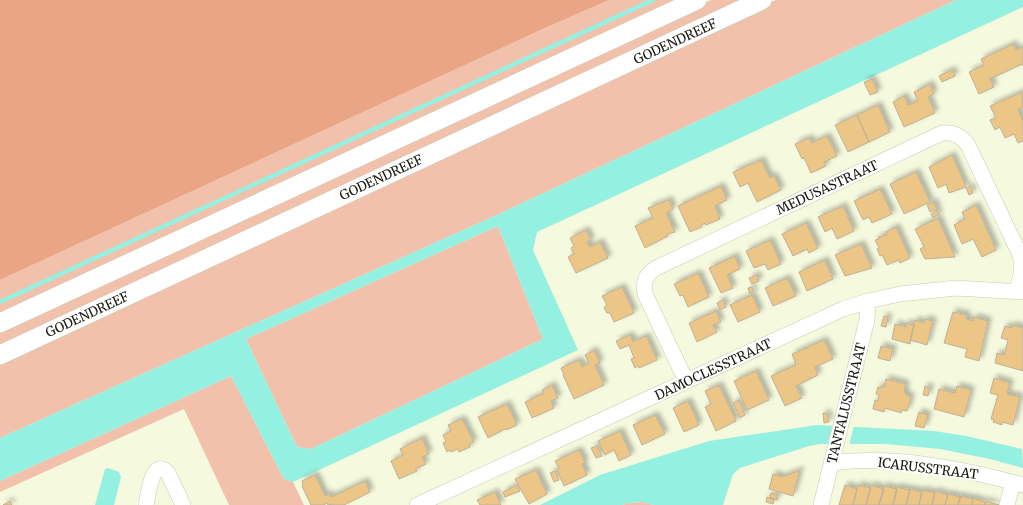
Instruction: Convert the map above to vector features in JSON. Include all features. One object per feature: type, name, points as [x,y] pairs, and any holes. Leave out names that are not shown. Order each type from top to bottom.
[{"type":"main road","points":[[0,323],[697,0]]},
{"type":"main road","name":"GODENDREEF","points":[[0,355],[762,0]]},
{"type":"street","name":"MEDUSASTRAAT","points":[[686,381],[645,294],[644,284],[648,274],[656,268],[942,133],[950,132],[957,134],[963,139],[974,159],[1021,257],[1020,292]]},
{"type":"street","name":"DAMOCLESSTRAAT","points":[[417,505],[844,309],[868,301],[900,294],[956,288],[1020,292]]},
{"type":"street","name":"TANTALUSSTRAAT","points":[[821,505],[867,320],[868,301]]},
{"type":"street","name":"ICARUSSTRAAT","points":[[831,462],[860,460],[904,462],[963,470],[1018,483]]},
{"type":"street","points":[[146,505],[154,472],[161,469],[166,470],[168,473],[183,505]]},
{"type":"street","points":[[1007,505],[1018,483]]},
{"type":"shaded area","points":[[0,0],[609,0],[545,28],[0,280]]},
{"type":"shaded area","points":[[609,0],[690,0],[0,320],[0,280],[545,28]]},
{"type":"shaded area","points":[[711,0],[755,0],[0,350],[0,329]]},
{"type":"shaded area","points":[[776,0],[956,0],[499,214],[0,438],[0,360]]},
{"type":"shaded area","points":[[498,226],[543,339],[311,449],[297,447],[246,339]]},
{"type":"shaded area","points":[[231,376],[284,479],[293,482],[304,505],[229,505],[184,409],[0,492],[0,481]]},
{"type":"shaded area","points":[[642,502],[654,505],[622,505],[628,503]]},
{"type":"water","points":[[956,0],[1023,0],[1023,7],[537,232],[533,250],[578,350],[293,482],[284,479],[231,376],[0,481],[0,438],[499,214]],"holes":[[[498,226],[543,339],[311,449],[297,447],[246,339]]]},
{"type":"water","points":[[817,425],[934,431],[966,436],[1022,449],[1023,468],[990,459],[940,449],[886,444],[820,444],[809,446],[740,468],[733,474],[723,505],[654,505],[642,502],[622,505],[540,505],[600,475],[709,441]]},
{"type":"water","points":[[108,468],[119,472],[121,477],[114,505],[95,505],[105,469]]},
{"type":"pier","points":[[833,423],[854,425],[849,446],[827,446]]},
{"type":"building","points":[[1013,44],[1016,50],[1023,47],[1023,66],[1022,64],[990,79],[994,87],[979,94],[969,72],[984,65],[981,59]]},
{"type":"building","points":[[952,70],[955,76],[942,82],[939,76]]},
{"type":"building","points":[[872,79],[878,92],[870,95],[864,82]]},
{"type":"building","points":[[930,84],[934,94],[928,97],[935,113],[904,127],[893,102],[904,96],[908,105],[918,101],[914,92]]},
{"type":"building","points":[[1022,92],[1023,107],[1018,109],[1023,121],[1023,141],[1018,143],[1014,134],[1005,138],[1000,127],[995,130],[990,120],[996,118],[990,106]]},
{"type":"building","points":[[878,105],[890,132],[869,142],[857,115]]},
{"type":"building","points":[[857,115],[869,142],[848,152],[835,125]]},
{"type":"building","points":[[827,136],[837,156],[824,162],[826,166],[811,173],[795,144],[809,138],[812,143]]},
{"type":"building","points":[[952,155],[966,187],[949,193],[946,184],[938,188],[929,167]]},
{"type":"building","points":[[761,160],[770,178],[774,176],[781,190],[757,202],[748,183],[740,187],[733,172]]},
{"type":"building","points":[[916,172],[930,202],[904,214],[890,184]]},
{"type":"building","points":[[721,186],[727,200],[715,206],[720,219],[706,225],[705,223],[701,225],[702,227],[690,232],[678,206]]},
{"type":"building","points":[[970,186],[973,193],[969,195],[966,188]]},
{"type":"building","points":[[880,189],[892,214],[872,223],[869,217],[863,220],[854,201]]},
{"type":"building","points":[[669,200],[673,209],[666,213],[675,232],[667,234],[668,236],[645,248],[635,226],[653,218],[648,208]]},
{"type":"building","points":[[934,202],[937,209],[930,212],[927,205]]},
{"type":"building","points":[[976,205],[996,250],[982,257],[973,239],[962,244],[954,225],[965,219],[962,212]]},
{"type":"building","points":[[843,206],[854,231],[837,239],[832,228],[825,232],[818,217]]},
{"type":"building","points":[[937,210],[939,214],[933,218],[931,214]]},
{"type":"building","points":[[938,218],[955,257],[925,259],[920,249],[924,247],[915,229]]},
{"type":"building","points":[[806,223],[818,248],[809,253],[807,249],[793,256],[782,234]]},
{"type":"building","points":[[896,227],[910,258],[900,263],[899,260],[887,265],[882,255],[880,256],[877,249],[879,248],[875,240],[879,239],[878,237],[887,235],[886,232]]},
{"type":"building","points":[[586,230],[591,240],[587,242],[590,247],[600,242],[608,258],[576,273],[568,257],[574,254],[571,248],[574,246],[570,238]]},
{"type":"building","points":[[770,240],[781,264],[768,270],[765,264],[754,268],[746,251]]},
{"type":"building","points":[[861,244],[872,268],[845,276],[835,255]]},
{"type":"building","points":[[735,256],[740,269],[727,275],[733,288],[721,293],[709,268]]},
{"type":"building","points":[[825,260],[833,279],[807,291],[799,272]]},
{"type":"building","points":[[698,273],[709,297],[688,307],[683,295],[680,296],[674,284]]},
{"type":"building","points":[[757,275],[759,281],[752,284],[749,278]]},
{"type":"building","points":[[787,278],[796,296],[773,306],[765,288]]},
{"type":"building","points":[[622,287],[634,313],[614,322],[610,313],[607,313],[604,308],[607,305],[602,296]]},
{"type":"building","points":[[752,287],[754,292],[750,294],[748,288]]},
{"type":"building","points":[[752,295],[760,312],[738,322],[730,305]]},
{"type":"building","points":[[723,300],[726,307],[720,310],[717,303]]},
{"type":"building","points":[[716,311],[721,322],[713,325],[717,332],[697,342],[689,323]]},
{"type":"building","points":[[953,312],[967,315],[966,319],[973,321],[974,317],[988,321],[979,361],[965,357],[967,349],[944,343]]},
{"type":"building","points":[[884,316],[888,317],[886,327],[881,326]]},
{"type":"building","points":[[925,319],[933,321],[927,345],[910,340],[915,320],[924,323]]},
{"type":"building","points":[[906,323],[914,325],[910,344],[892,339],[895,324],[906,327]]},
{"type":"building","points":[[1012,325],[1023,328],[1023,371],[995,363],[997,353],[1004,355],[1008,340],[1001,338],[1005,326],[1012,328]]},
{"type":"building","points":[[630,335],[633,342],[646,336],[657,360],[639,368],[638,366],[635,368],[631,359],[634,358],[629,345],[620,349],[616,341]]},
{"type":"building","points":[[824,340],[833,359],[815,367],[818,375],[796,386],[802,398],[785,406],[771,376],[796,365],[792,354]]},
{"type":"building","points":[[881,346],[893,349],[890,361],[878,358]]},
{"type":"building","points":[[594,350],[600,363],[595,365],[604,385],[574,399],[561,368],[579,360],[582,367],[589,363],[585,355]]},
{"type":"building","points":[[756,371],[769,400],[747,410],[734,381]]},
{"type":"building","points":[[994,378],[1010,383],[1007,394],[1020,397],[1013,425],[1002,422],[1002,425],[993,422],[994,420],[991,419],[998,395],[990,393]]},
{"type":"building","points":[[886,379],[906,384],[904,392],[906,395],[911,397],[907,411],[902,410],[901,413],[885,408],[884,412],[873,409],[875,400],[878,401],[879,395],[876,394],[878,387],[884,387]]},
{"type":"building","points":[[552,385],[558,398],[551,401],[554,408],[532,418],[525,402],[544,393],[542,390]]},
{"type":"building","points":[[719,385],[736,421],[716,431],[705,407],[711,404],[705,391]]},
{"type":"building","points":[[925,386],[930,388],[928,396],[923,395]]},
{"type":"building","points":[[957,386],[971,390],[964,417],[934,409],[939,389],[955,393]]},
{"type":"building","points":[[739,400],[745,415],[740,418],[733,403]]},
{"type":"building","points":[[688,401],[699,425],[684,432],[673,408]]},
{"type":"building","points":[[507,404],[517,425],[506,430],[505,429],[488,438],[478,417]]},
{"type":"building","points":[[919,412],[928,415],[924,428],[915,426]]},
{"type":"building","points":[[823,413],[827,413],[829,422],[824,423]]},
{"type":"building","points":[[655,415],[665,434],[642,445],[633,425]]},
{"type":"building","points":[[462,419],[474,442],[469,444],[470,447],[459,452],[458,449],[447,452],[443,443],[446,442],[443,435],[451,431],[448,425]]},
{"type":"building","points":[[620,431],[631,455],[619,461],[614,450],[605,455],[598,441]]},
{"type":"building","points":[[422,438],[429,454],[422,457],[426,464],[415,469],[417,471],[399,479],[391,461],[403,455],[400,449]]},
{"type":"building","points":[[597,446],[602,456],[596,458],[591,448]]},
{"type":"building","points":[[579,450],[585,463],[582,464],[587,475],[564,486],[555,461]]},
{"type":"building","points":[[536,470],[547,494],[529,504],[515,479]]},
{"type":"building","points":[[800,470],[793,496],[769,489],[773,474],[782,477]]},
{"type":"building","points":[[555,471],[559,480],[554,482],[550,473]]},
{"type":"building","points":[[315,475],[325,496],[329,494],[331,497],[365,481],[370,492],[344,505],[328,505],[327,503],[324,505],[311,505],[302,486],[302,481]]},
{"type":"building","points":[[517,485],[520,491],[505,497],[503,492]]},
{"type":"building","points":[[845,485],[857,489],[853,505],[839,505]]},
{"type":"building","points":[[858,485],[871,488],[866,505],[853,505]]},
{"type":"building","points":[[871,485],[884,489],[879,505],[866,505]]},
{"type":"building","points":[[884,486],[897,489],[893,505],[879,505]]},
{"type":"building","points":[[897,487],[910,490],[906,505],[893,505]]},
{"type":"building","points":[[910,489],[922,492],[919,505],[906,505]]},
{"type":"building","points":[[922,490],[935,493],[932,505],[919,505]]},
{"type":"building","points":[[935,491],[948,495],[945,505],[932,505]]},
{"type":"building","points":[[495,492],[501,505],[480,505],[477,500]]},
{"type":"building","points":[[771,493],[778,495],[777,500],[770,498]]},
{"type":"building","points":[[948,494],[961,497],[958,505],[945,505]]},
{"type":"building","points":[[960,496],[973,499],[972,505],[958,505]]},
{"type":"building","points":[[767,497],[774,499],[773,504],[766,502]]},
{"type":"building","points":[[973,498],[985,502],[985,505],[972,505]]},
{"type":"building","points":[[10,501],[12,505],[3,505]]},
{"type":"building","points":[[986,501],[999,505],[985,505]]},
{"type":"waterway","points":[[0,302],[653,0]]}]
